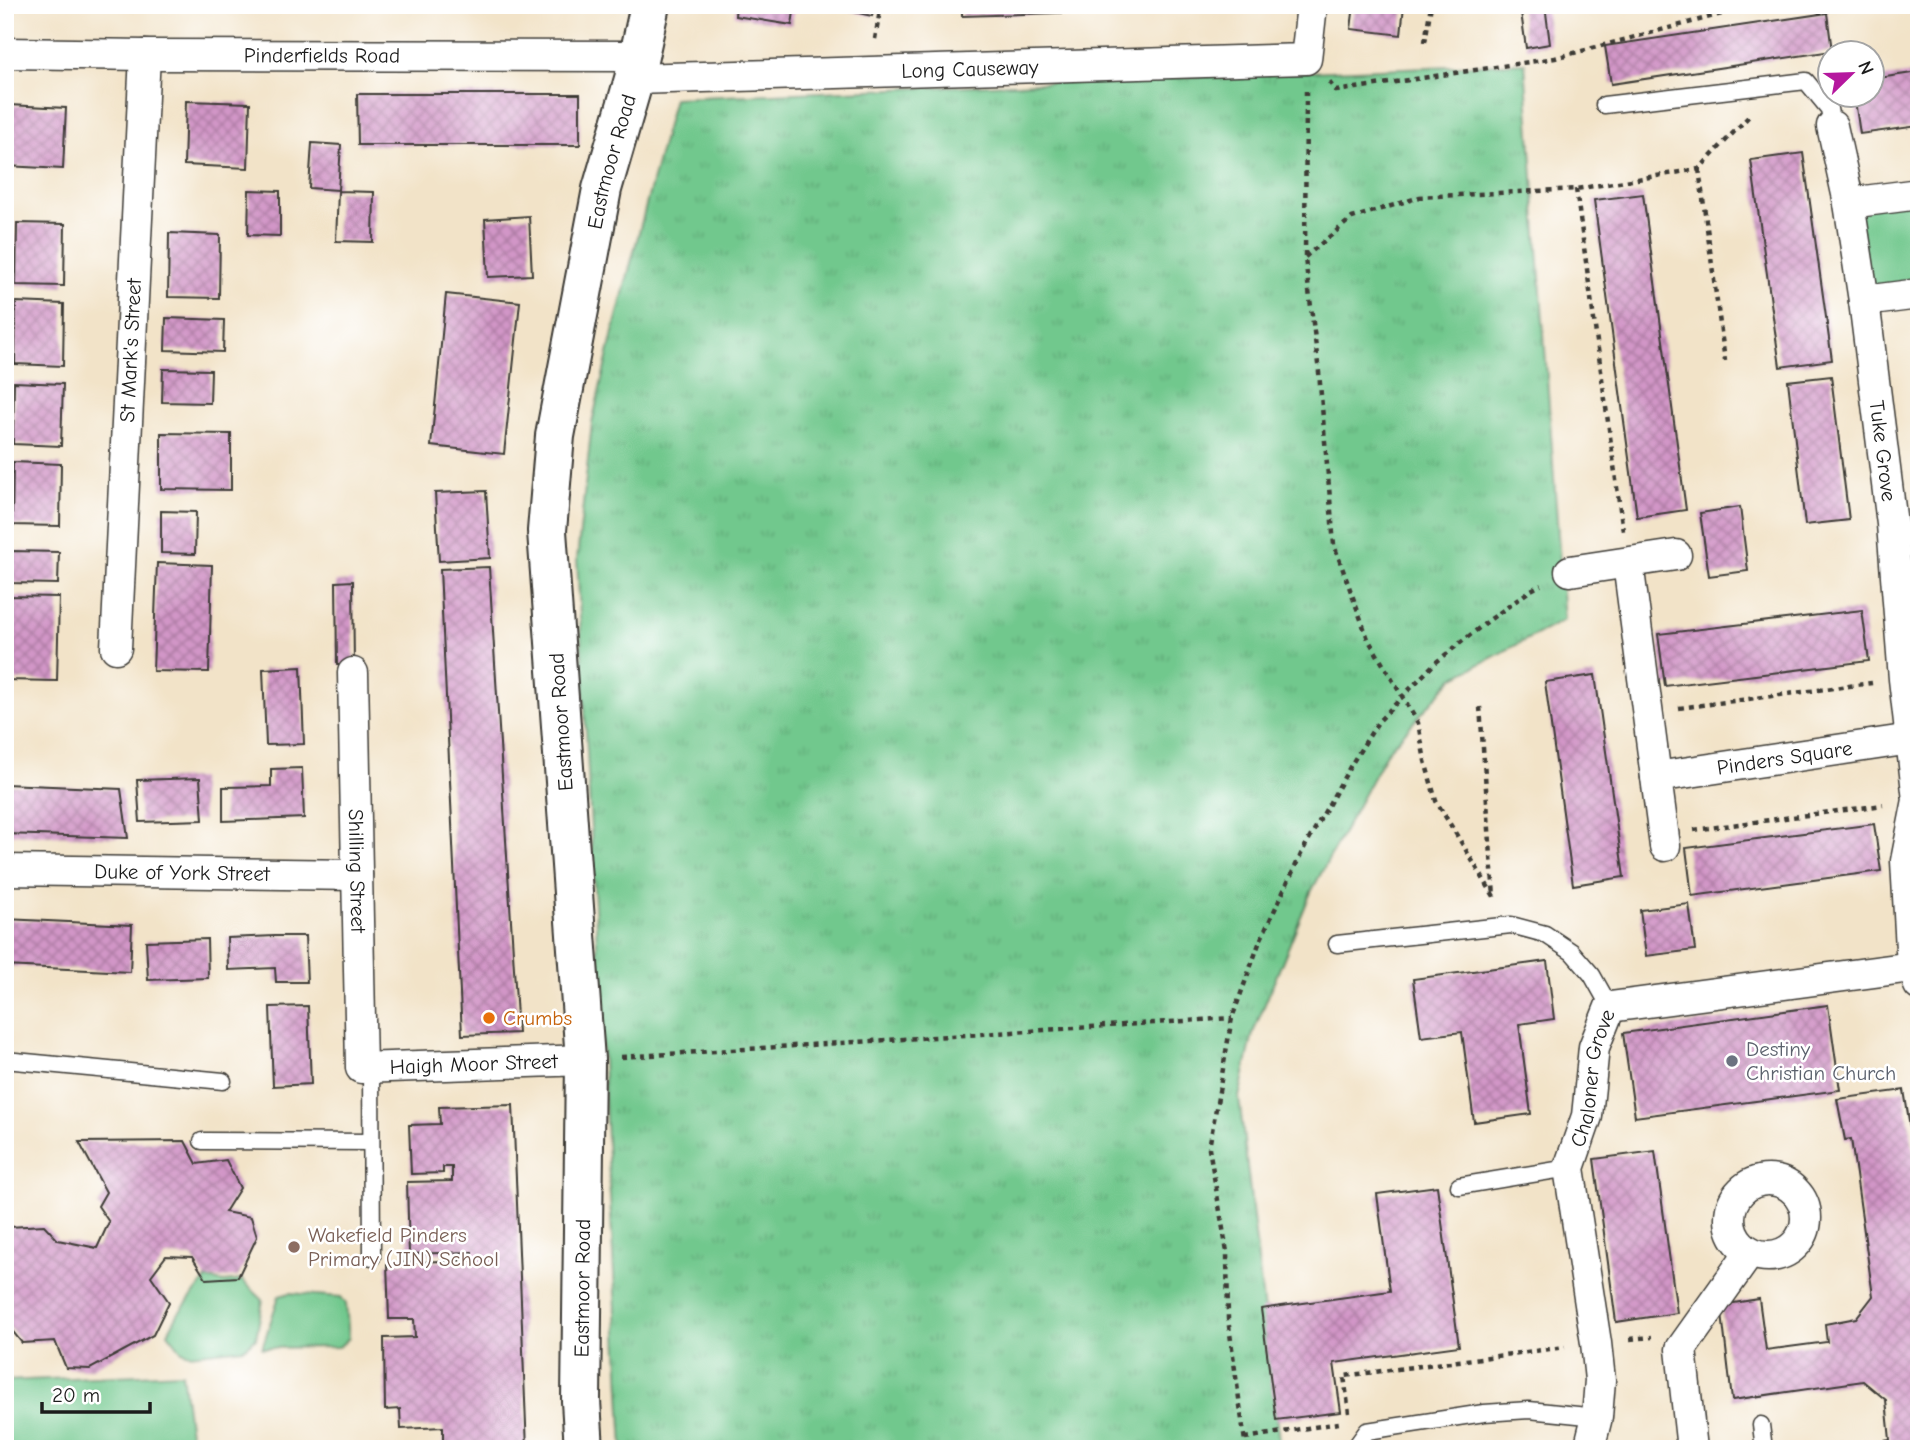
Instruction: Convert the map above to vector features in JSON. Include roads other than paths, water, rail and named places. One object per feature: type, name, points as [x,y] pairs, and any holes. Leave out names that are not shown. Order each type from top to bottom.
[{"type":"street","name":"Eastmoor Road","points":[[584,1449],[581,1401],[585,1060],[547,531],[557,423],[603,189],[650,5]]},
{"type":"street","name":"Long Causeway","points":[[636,68],[1306,59],[1312,5]]},
{"type":"street","name":"Pinderfields Road","points":[[5,53],[636,68]]},
{"type":"street","name":"St Mark's Street","points":[[116,648],[145,55]]},
{"type":"street","name":"Tuke Grove","points":[[1832,126],[1849,203],[1864,301],[1892,524],[1904,679],[1918,800],[1906,861],[1916,976]]},
{"type":"street","points":[[1849,203],[1919,194]]},
{"type":"street","points":[[1864,301],[1919,294]]},
{"type":"street","points":[[1570,571],[1676,555]]},
{"type":"street","points":[[1628,563],[1664,840]]},
{"type":"street","name":"Shilling Street","points":[[354,673],[356,875],[366,1068]]},
{"type":"street","name":"Pinders Square","points":[[1656,777],[1911,739]]},
{"type":"street","name":"Duke of York Street","points":[[5,870],[356,875]]},
{"type":"street","name":"Chaloner Grove","points":[[1589,1449],[1597,1417],[1600,1380],[1597,1343],[1569,1168],[1587,1116],[1594,1046],[1610,1007],[1916,976]]},
{"type":"street","name":"Haigh Moor Street","points":[[366,1068],[585,1060]]},
{"type":"street","points":[[1692,1449],[1681,1349],[1750,1252]]},
{"type":"lane","points":[[1604,105],[1806,80],[1829,109],[1832,126]]},
{"type":"lane","points":[[1337,944],[1511,925],[1545,934],[1572,952],[1592,975],[1610,1007]]},
{"type":"lane","points":[[5,1060],[223,1081]]},
{"type":"lane","points":[[366,1068],[372,1142],[372,1258]]},
{"type":"lane","points":[[202,1142],[372,1142]]},
{"type":"lane","points":[[1459,1186],[1569,1168]]},
{"type":"lane","points":[[1354,1449],[1367,1431],[1484,1413],[1529,1410],[1597,1417]]},
{"type":"lane","points":[[1761,1426],[1764,1449]]},
{"type":"place","name":"Crumbs","points":[[489,1018]]},
{"type":"place","name":"Destiny Christian Church","points":[[1732,1061]]},
{"type":"place","name":"Wakefield Pinders Primary (JIN) School","points":[[294,1247]]}]
